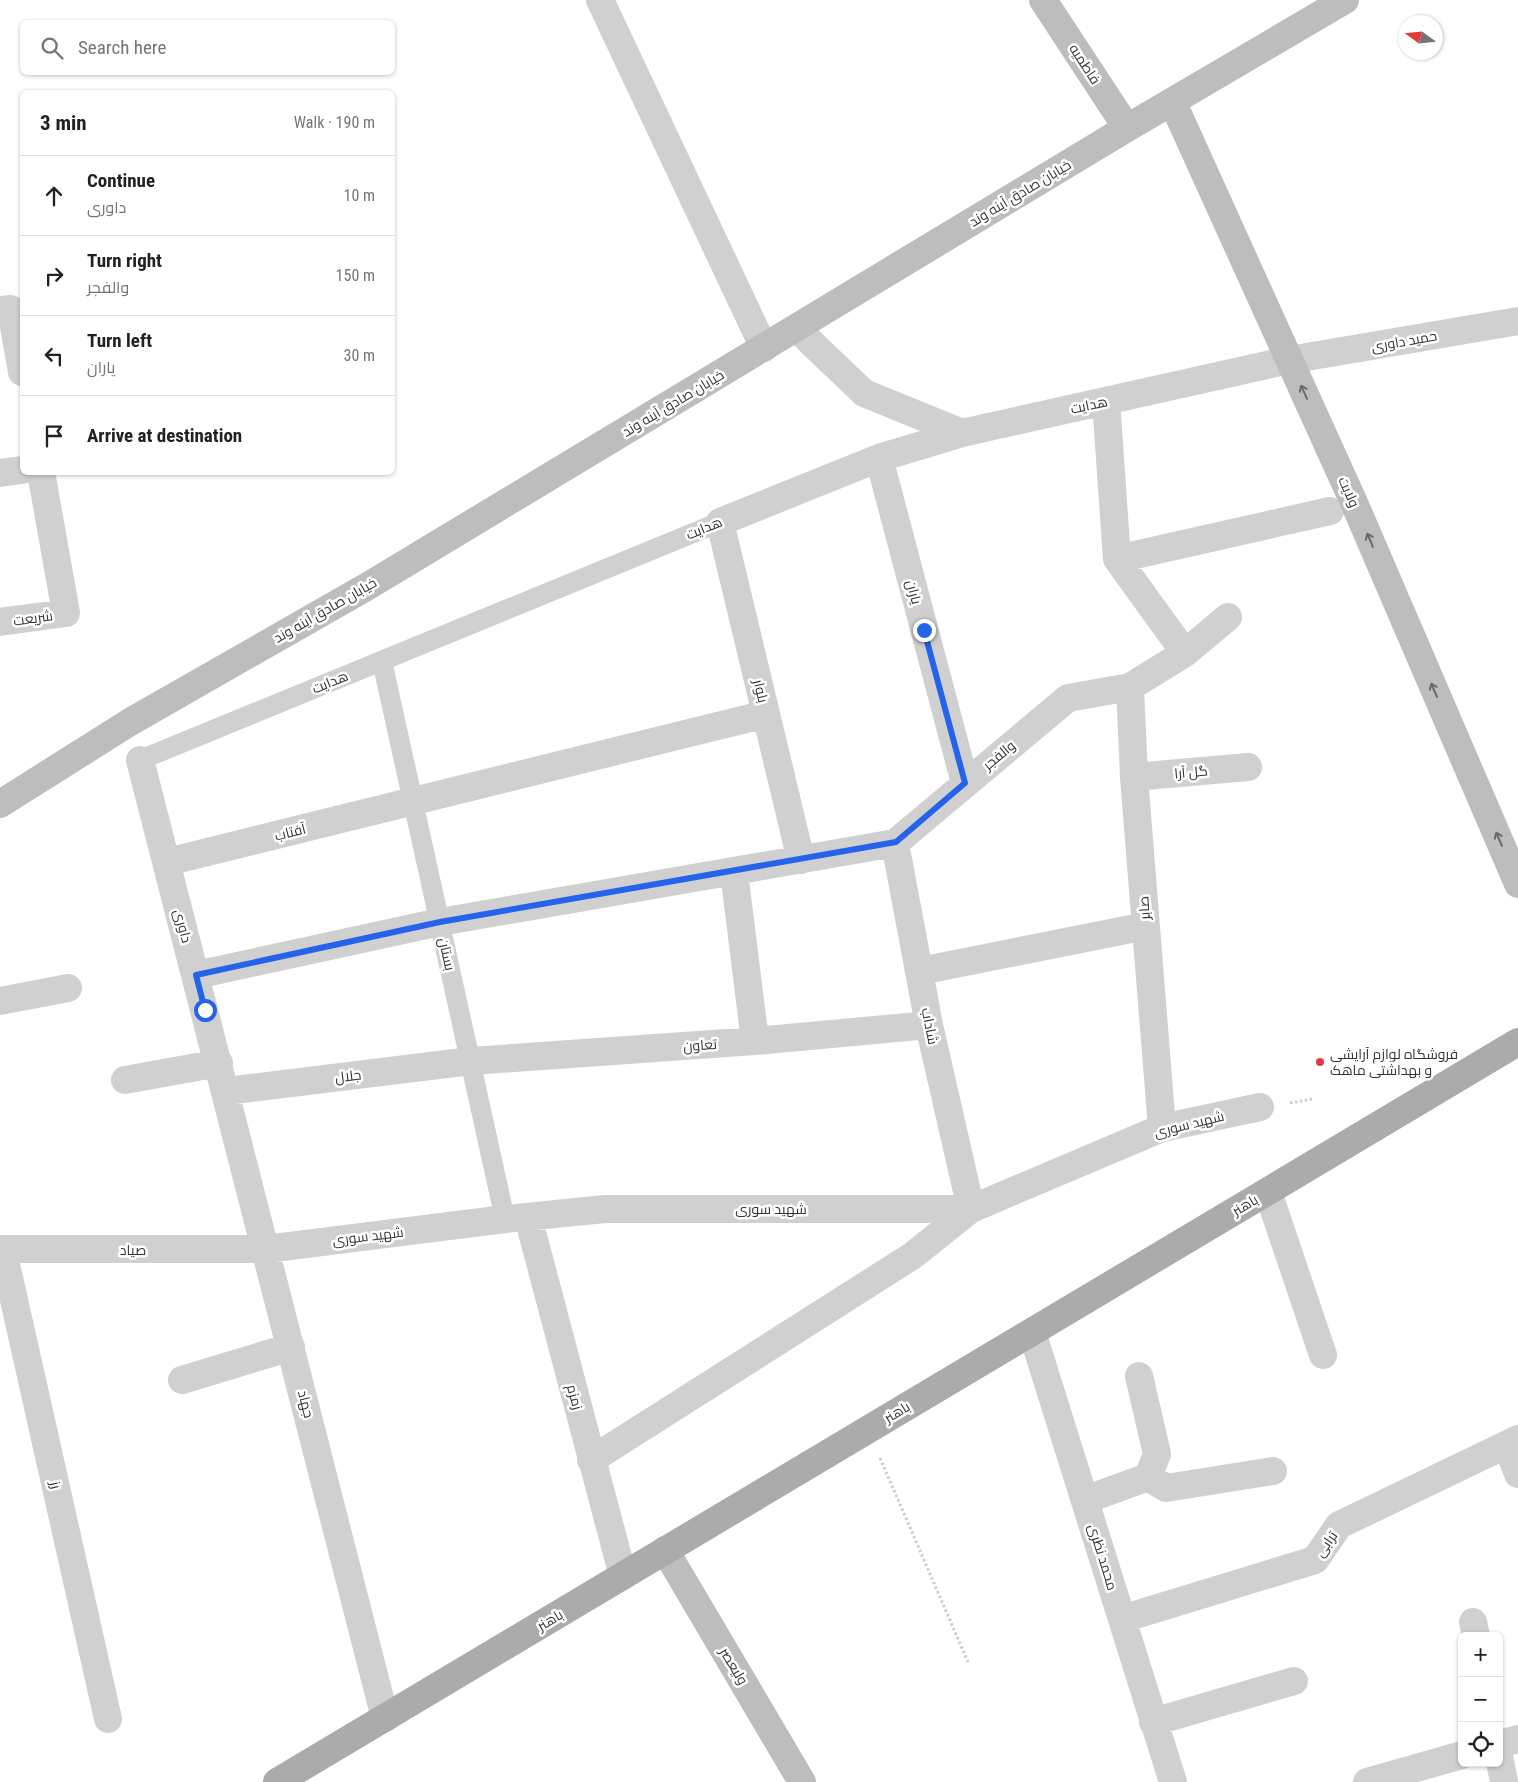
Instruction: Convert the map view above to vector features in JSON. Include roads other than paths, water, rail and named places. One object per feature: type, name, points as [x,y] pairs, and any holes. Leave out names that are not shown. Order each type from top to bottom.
[{"type":"main road","name":"فاطمیه","points":[[1043,0],[1127,128]]},
{"type":"main road","name":"خیابان صادق آینه وند","points":[[0,804],[130,722],[368,586],[797,329],[1127,128],[1173,103],[1345,0]]},
{"type":"main road","name":"ولایت","points":[[1173,103],[1355,505],[1518,884]]},
{"type":"main road","name":"باهنر","points":[[277,1782],[1518,1042]]},
{"type":"main road","name":"ولیعصر","points":[[665,1550],[802,1782]]},
{"type":"street","points":[[600,0],[764,348]]},
{"type":"street","points":[[0,310],[11,309],[20,361]]},
{"type":"street","name":"حمید داوری","points":[[1289,360],[1518,321]]},
{"type":"street","points":[[797,329],[864,393],[962,433]]},
{"type":"street","name":"هدایت","points":[[720,522],[879,458],[962,433],[1289,360]]},
{"type":"street","points":[[1106,401],[1117,559],[1185,653]]},
{"type":"street","name":"یاران","points":[[879,458],[965,783]]},
{"type":"street","points":[[0,473],[20,470]]},
{"type":"street","name":"شریعت","points":[[0,622],[66,613],[42,475]]},
{"type":"street","points":[[1117,559],[1330,511]]},
{"type":"street","name":"بلوار","points":[[720,522],[801,860]]},
{"type":"street","name":"والفجر","points":[[196,975],[440,922],[734,872],[896,842],[1068,698],[1130,687],[1185,653],[1228,617]]},
{"type":"street","name":"صابر","points":[[1130,687],[1134,777],[1162,1128]]},
{"type":"street","name":"آفتاب","points":[[167,862],[766,714]]},
{"type":"street","name":"داوری","points":[[140,760],[226,1091]]},
{"type":"street","name":"گل آرا","points":[[1134,777],[1248,767]]},
{"type":"street","name":"شاداب","points":[[896,842],[929,1025],[971,1209]]},
{"type":"street","points":[[734,872],[755,1041]]},
{"type":"street","points":[[920,971],[1146,926]]},
{"type":"street","points":[[0,1001],[68,988]]},
{"type":"street","name":"تعاون","points":[[471,1062],[755,1041],[929,1025]]},
{"type":"street","name":"جلال","points":[[226,1091],[471,1062]]},
{"type":"street","points":[[124,1080],[219,1064]]},
{"type":"street","name":"جهاد","points":[[226,1091],[385,1718]]},
{"type":"street","name":"شهید سوری","points":[[266,1249],[605,1209],[971,1209],[1162,1128],[1260,1108]]},
{"type":"street","points":[[1268,1192],[1323,1355]]},
{"type":"street","points":[[591,1460],[912,1256],[971,1209]]},
{"type":"street","name":"زمزم","points":[[516,1218],[591,1460],[623,1576]]},
{"type":"street","name":"صیاد","points":[[2,1250],[266,1249]]},
{"type":"street","name":"رز","points":[[2,1250],[108,1719]]},
{"type":"street","name":"محمد نظری","points":[[1032,1332],[1173,1782]]},
{"type":"street","points":[[182,1380],[292,1348]]},
{"type":"street","points":[[1085,1500],[1148,1477],[1157,1454],[1139,1376]]},
{"type":"street","points":[[1512,1442],[1518,1474]]},
{"type":"street","name":"ترابی","points":[[1122,1618],[1315,1560],[1339,1525],[1512,1442]]},
{"type":"street","points":[[1148,1477],[1166,1488],[1273,1471]]},
{"type":"street","points":[[1153,1722],[1294,1681]]},
{"type":"street","points":[[1503,1743],[1518,1739]]},
{"type":"street","points":[[1367,1782],[1458,1756]]},
{"type":"street","points":[[1501,1767],[1504,1782]]},
{"type":"lane","name":"هدایت","points":[[140,760],[720,522]]},
{"type":"lane","name":"بستان","points":[[382,661],[471,1062],[516,1218]]},
{"type":"place","name":"فروشگاه لوازم آرایشی و بهداشتی ماهک","points":[[1320,1062]]}]
